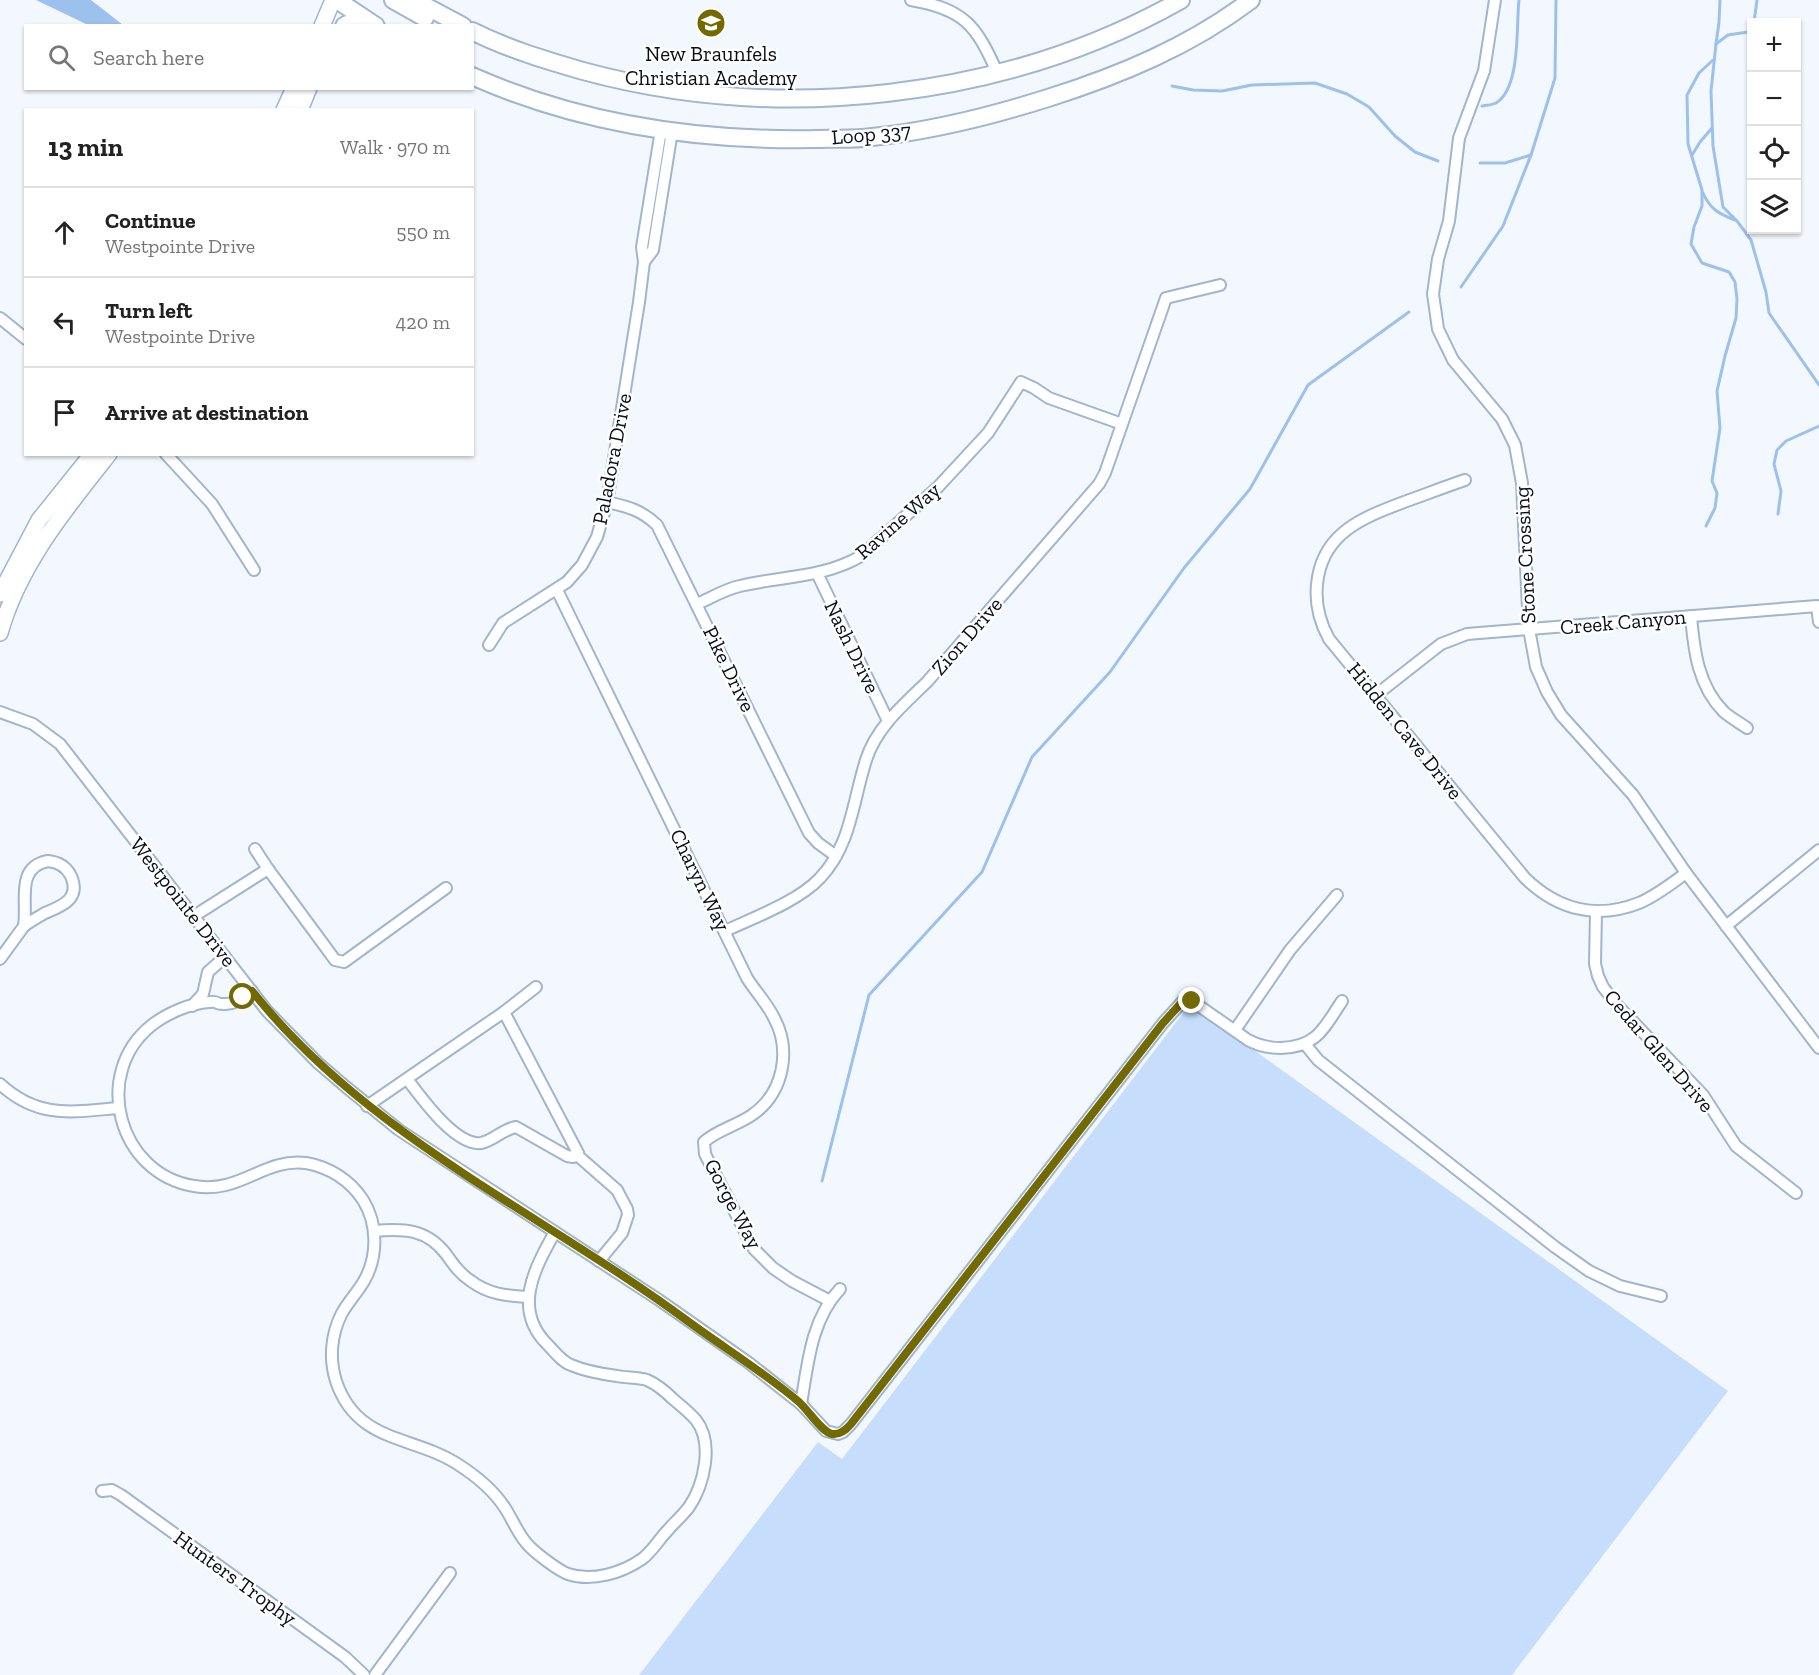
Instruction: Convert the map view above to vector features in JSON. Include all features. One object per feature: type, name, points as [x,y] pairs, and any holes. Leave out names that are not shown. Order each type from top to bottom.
[{"type":"main road","points":[[393,0],[435,24]]},
{"type":"main road","points":[[414,0],[459,24]]},
{"type":"main road","name":"Loop 337","points":[[474,31],[496,43],[540,59],[631,83],[743,97],[830,98],[973,79],[1037,63],[1101,40],[1181,0]]},
{"type":"main road","name":"Loop 337","points":[[474,77],[541,103],[666,131],[775,140],[870,138],[935,128],[1000,113],[1096,83],[1160,56],[1226,19],[1251,0]]},
{"type":"main road","points":[[341,2],[374,24]]},
{"type":"main road","points":[[347,24],[361,21],[372,24]]},
{"type":"main road","points":[[474,43],[538,67],[639,94],[691,102],[725,101],[743,97]]},
{"type":"street","points":[[911,0],[949,10],[967,22],[980,36],[998,72]]},
{"type":"street","name":"Stone Crossing","points":[[1495,0],[1484,71],[1459,138],[1449,221],[1438,259],[1433,294],[1438,330],[1453,360],[1502,419],[1515,445],[1522,483],[1529,629],[1542,682],[1556,708],[1633,795],[1686,873],[1819,1048]]},
{"type":"street","points":[[324,24],[341,2]]},
{"type":"street","points":[[336,24],[341,2]]},
{"type":"street","points":[[285,108],[293,90]]},
{"type":"street","points":[[301,108],[308,90]]},
{"type":"street","name":"Paladora Drive","points":[[489,645],[503,623],[557,590],[575,574],[590,551],[607,502],[644,262],[642,247],[666,131]]},
{"type":"street","name":"Zion Drive","points":[[725,931],[790,899],[815,884],[822,877],[843,842],[866,759],[879,732],[927,682],[1099,484],[1106,473],[1166,298],[1220,285]]},
{"type":"street","points":[[0,318],[24,337]]},
{"type":"street","name":"Ravine Way","points":[[697,604],[736,586],[816,573],[850,562],[869,550],[938,487],[988,433],[1021,382],[1049,398],[1122,424]]},
{"type":"street","points":[[0,594],[39,520],[90,456]]},
{"type":"street","points":[[0,633],[25,572],[61,516],[107,456]]},
{"type":"street","points":[[168,456],[212,504],[254,570]]},
{"type":"street","name":"Hidden Cave Drive","points":[[1465,480],[1362,518],[1336,538],[1320,566],[1317,583],[1316,606],[1329,639],[1525,878],[1540,892],[1566,905],[1607,911],[1639,903],[1686,873]]},
{"type":"street","name":"Pike Drive","points":[[607,502],[633,508],[646,515],[657,525],[809,833],[836,856]]},
{"type":"street","name":"Nash Drive","points":[[816,573],[888,722]]},
{"type":"street","name":"Charyn Way","points":[[557,590],[747,978],[778,1026],[783,1046],[783,1066],[775,1089],[760,1109],[742,1122],[711,1135],[704,1142]]},
{"type":"street","name":"Creek Canyon","points":[[1376,695],[1441,644],[1467,634],[1817,606],[1819,622]]},
{"type":"street","points":[[1691,616],[1694,651],[1707,689],[1726,713],[1748,728]]},
{"type":"street","name":"Westpointe Drive","points":[[0,712],[33,724],[60,744],[267,1011],[310,1055],[367,1106],[399,1130],[749,1363],[801,1404],[829,1433],[838,1434],[847,1429],[1163,1023],[1183,1001],[1188,999],[1192,1001],[1262,1046],[1281,1048],[1305,1044]]},
{"type":"street","points":[[255,849],[336,960],[344,962],[446,888]]},
{"type":"street","points":[[1726,926],[1819,850]]},
{"type":"street","points":[[0,958],[24,926],[37,917],[62,907],[71,897],[72,879],[60,864],[41,862],[30,869],[24,887],[26,905],[24,926]]},
{"type":"street","points":[[194,916],[268,869]]},
{"type":"street","points":[[1235,1030],[1290,950],[1337,895]]},
{"type":"street","name":"Cedar Glen Drive","points":[[1596,911],[1595,963],[1603,987],[1618,1006],[1703,1095],[1736,1146],[1796,1193]]},
{"type":"street","points":[[192,1006],[203,994],[208,972],[225,957]]},
{"type":"street","points":[[367,1106],[504,1012],[536,987]]},
{"type":"street","points":[[205,988],[216,1002]]},
{"type":"street","points":[[252,991],[232,1003],[210,1002],[192,1006],[162,1018],[150,1026],[134,1043],[120,1074],[118,1108],[123,1129],[134,1149],[152,1168],[174,1180],[198,1187],[222,1187],[244,1180],[275,1165],[296,1163],[315,1166],[339,1176],[356,1190],[368,1210],[374,1231],[375,1247],[372,1264],[366,1278],[340,1315],[332,1345],[335,1378],[348,1404],[379,1433],[434,1452],[461,1466],[502,1503],[528,1545],[567,1574],[592,1576],[613,1574],[644,1558],[690,1506],[706,1468],[705,1444],[698,1422],[667,1394],[646,1380],[567,1364],[537,1335],[528,1297],[534,1273],[555,1232]]},
{"type":"street","points":[[1342,1001],[1319,1035],[1305,1044],[1317,1060],[1556,1247],[1589,1270],[1620,1286],[1661,1296]]},
{"type":"street","points":[[504,1012],[578,1150],[577,1155]]},
{"type":"street","points":[[407,1079],[437,1118],[472,1142],[486,1141],[516,1126],[567,1156],[577,1155]]},
{"type":"street","points":[[0,1084],[28,1104],[51,1111],[118,1108]]},
{"type":"street","name":"Gorge Way","points":[[704,1142],[705,1154],[754,1249],[773,1268],[792,1281],[830,1300]]},
{"type":"street","points":[[577,1155],[617,1190],[627,1209],[628,1215],[622,1233],[599,1261]]},
{"type":"street","points":[[374,1231],[399,1229],[420,1233],[437,1244],[460,1272],[480,1287],[500,1294],[528,1297]]},
{"type":"street","points":[[801,1404],[811,1346],[830,1300],[840,1289]]},
{"type":"street","name":"Hunters Trophy","points":[[102,1491],[112,1490],[122,1495],[345,1656],[364,1675]]},
{"type":"street","points":[[375,1675],[450,1573]]},
{"type":"shaded area","points":[[36,0],[91,0],[122,24],[86,24]]},
{"type":"shaded area","points":[[1190,1004],[1728,1391],[1512,1675],[639,1675],[818,1442],[842,1459]]},
{"type":"waterway","points":[[1482,106],[1496,103],[1510,84],[1516,56],[1519,0]]},
{"type":"waterway","points":[[1461,287],[1503,226],[1531,155],[1555,78],[1556,0]]},
{"type":"waterway","points":[[1716,44],[1720,0]]},
{"type":"waterway","points":[[1755,18],[1757,0]]},
{"type":"waterway","points":[[1747,32],[1728,35],[1716,44],[1711,91],[1713,146],[1723,207],[1751,240],[1766,292],[1769,313],[1819,385]]},
{"type":"waterway","points":[[1706,526],[1715,508],[1717,493],[1712,481],[1720,428],[1717,391],[1736,318],[1737,299],[1735,282],[1729,272],[1702,263],[1691,244],[1694,227],[1702,206],[1702,190],[1688,144],[1687,95],[1699,73],[1713,60]]},
{"type":"waterway","points":[[1172,86],[1193,90],[1222,91],[1252,85],[1315,83],[1347,94],[1369,107],[1395,136],[1415,152],[1438,161]]},
{"type":"waterway","points":[[1692,155],[1712,128]]},
{"type":"waterway","points":[[1480,163],[1505,163],[1531,155]]},
{"type":"waterway","points":[[1703,193],[1716,210],[1735,220]]},
{"type":"waterway","points":[[822,1181],[869,995],[982,872],[1032,757],[1110,672],[1184,568],[1250,489],[1308,385],[1409,312]]},
{"type":"waterway","points":[[1778,514],[1781,491],[1774,464],[1777,450],[1786,441],[1819,426]]},
{"type":"place","name":"New Braunfels Christian Academy","points":[[711,23]]},
{"type":"route","points":[[243,997],[252,991],[267,1011],[318,1063],[399,1130],[659,1300],[749,1363],[801,1404],[826,1431],[833,1434],[847,1429],[1170,1014],[1183,1001],[1188,999],[1192,1001]]}]
